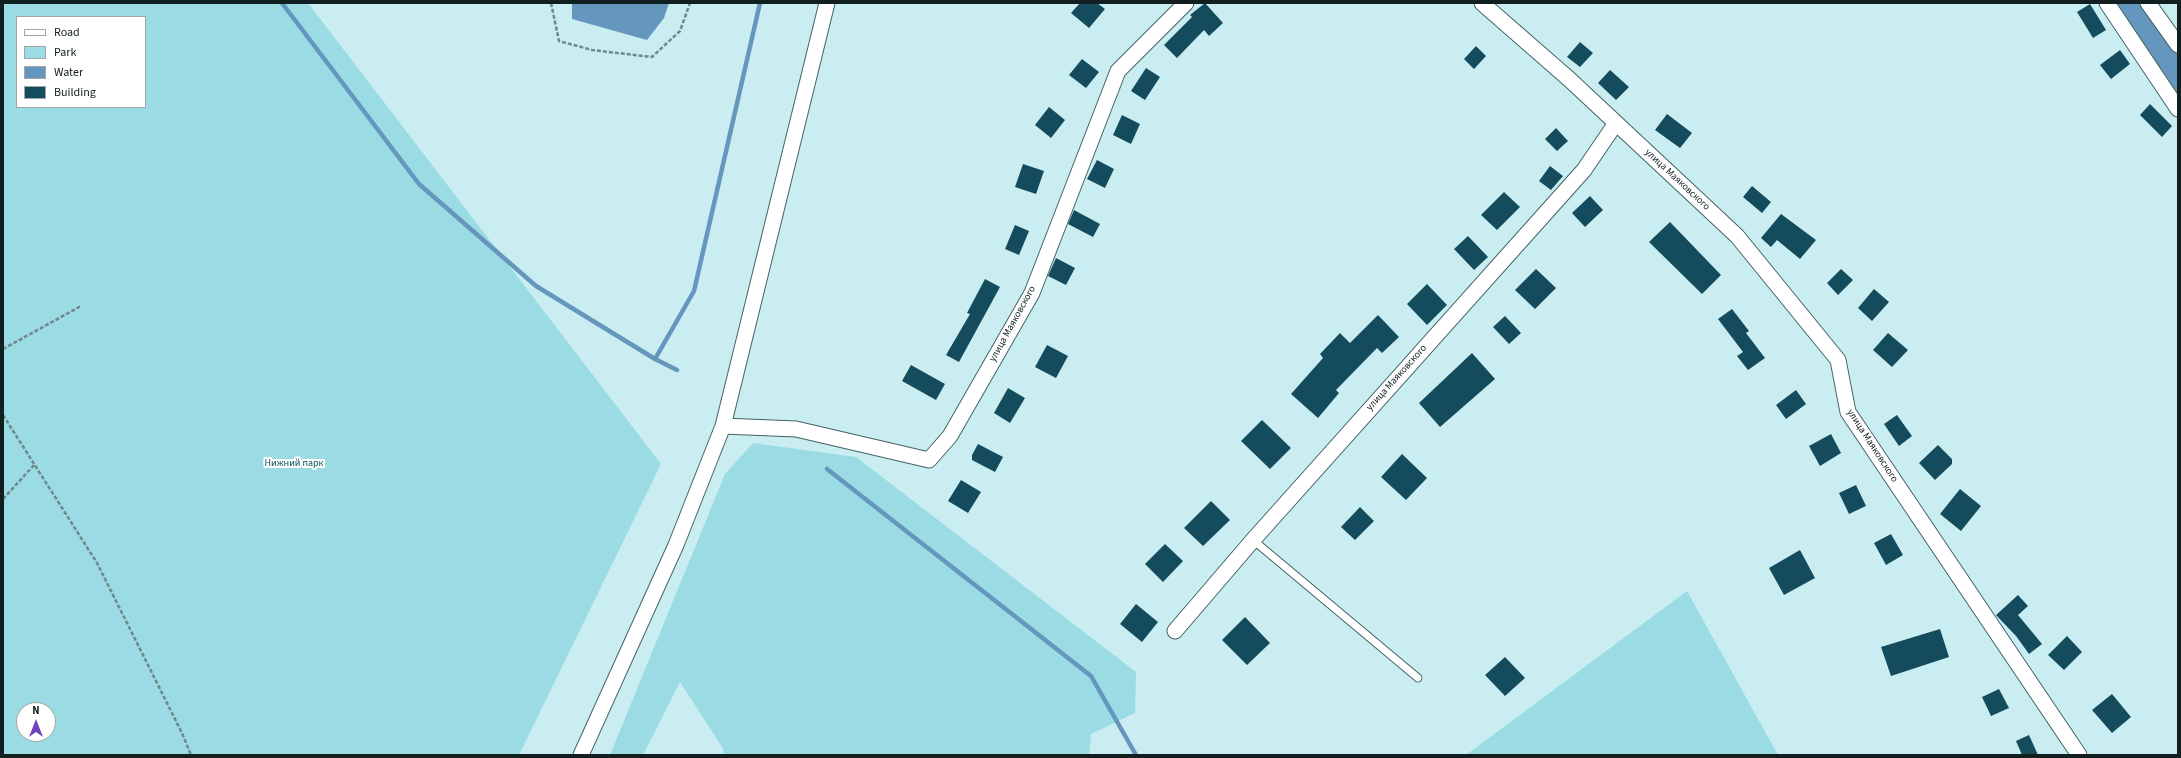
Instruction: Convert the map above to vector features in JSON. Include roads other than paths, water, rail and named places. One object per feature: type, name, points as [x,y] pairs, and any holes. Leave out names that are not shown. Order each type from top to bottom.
[{"type":"street","points":[[581,755],[676,546],[723,426],[827,3]]},
{"type":"street","name":"улица Маяковского","points":[[723,426],[796,429],[929,460],[950,436],[1032,293],[1118,71],[1186,3]]},
{"type":"street","name":"улица Маяковского","points":[[1482,3],[1616,123],[1737,236],[1838,360],[1848,412],[2079,755]]},
{"type":"street","points":[[2107,3],[2178,109]]},
{"type":"street","points":[[2148,3],[2178,45]]},
{"type":"street","name":"улица Маяковского","points":[[1175,632],[1253,540],[1584,170],[1616,123]]},
{"type":"lane","points":[[1253,540],[1418,678]]},
{"type":"water","points":[[572,3],[669,3],[664,18],[647,40],[572,19]]},
{"type":"waterway","points":[[282,3],[419,184],[536,286],[655,359],[677,370]]},
{"type":"waterway","points":[[655,359],[694,291],[760,3]]},
{"type":"waterway","points":[[2125,3],[2178,78]]},
{"type":"waterway","points":[[827,469],[1091,676],[1136,755]]},
{"type":"park label","name":"Нижний парк","points":[[294,464]]}]
